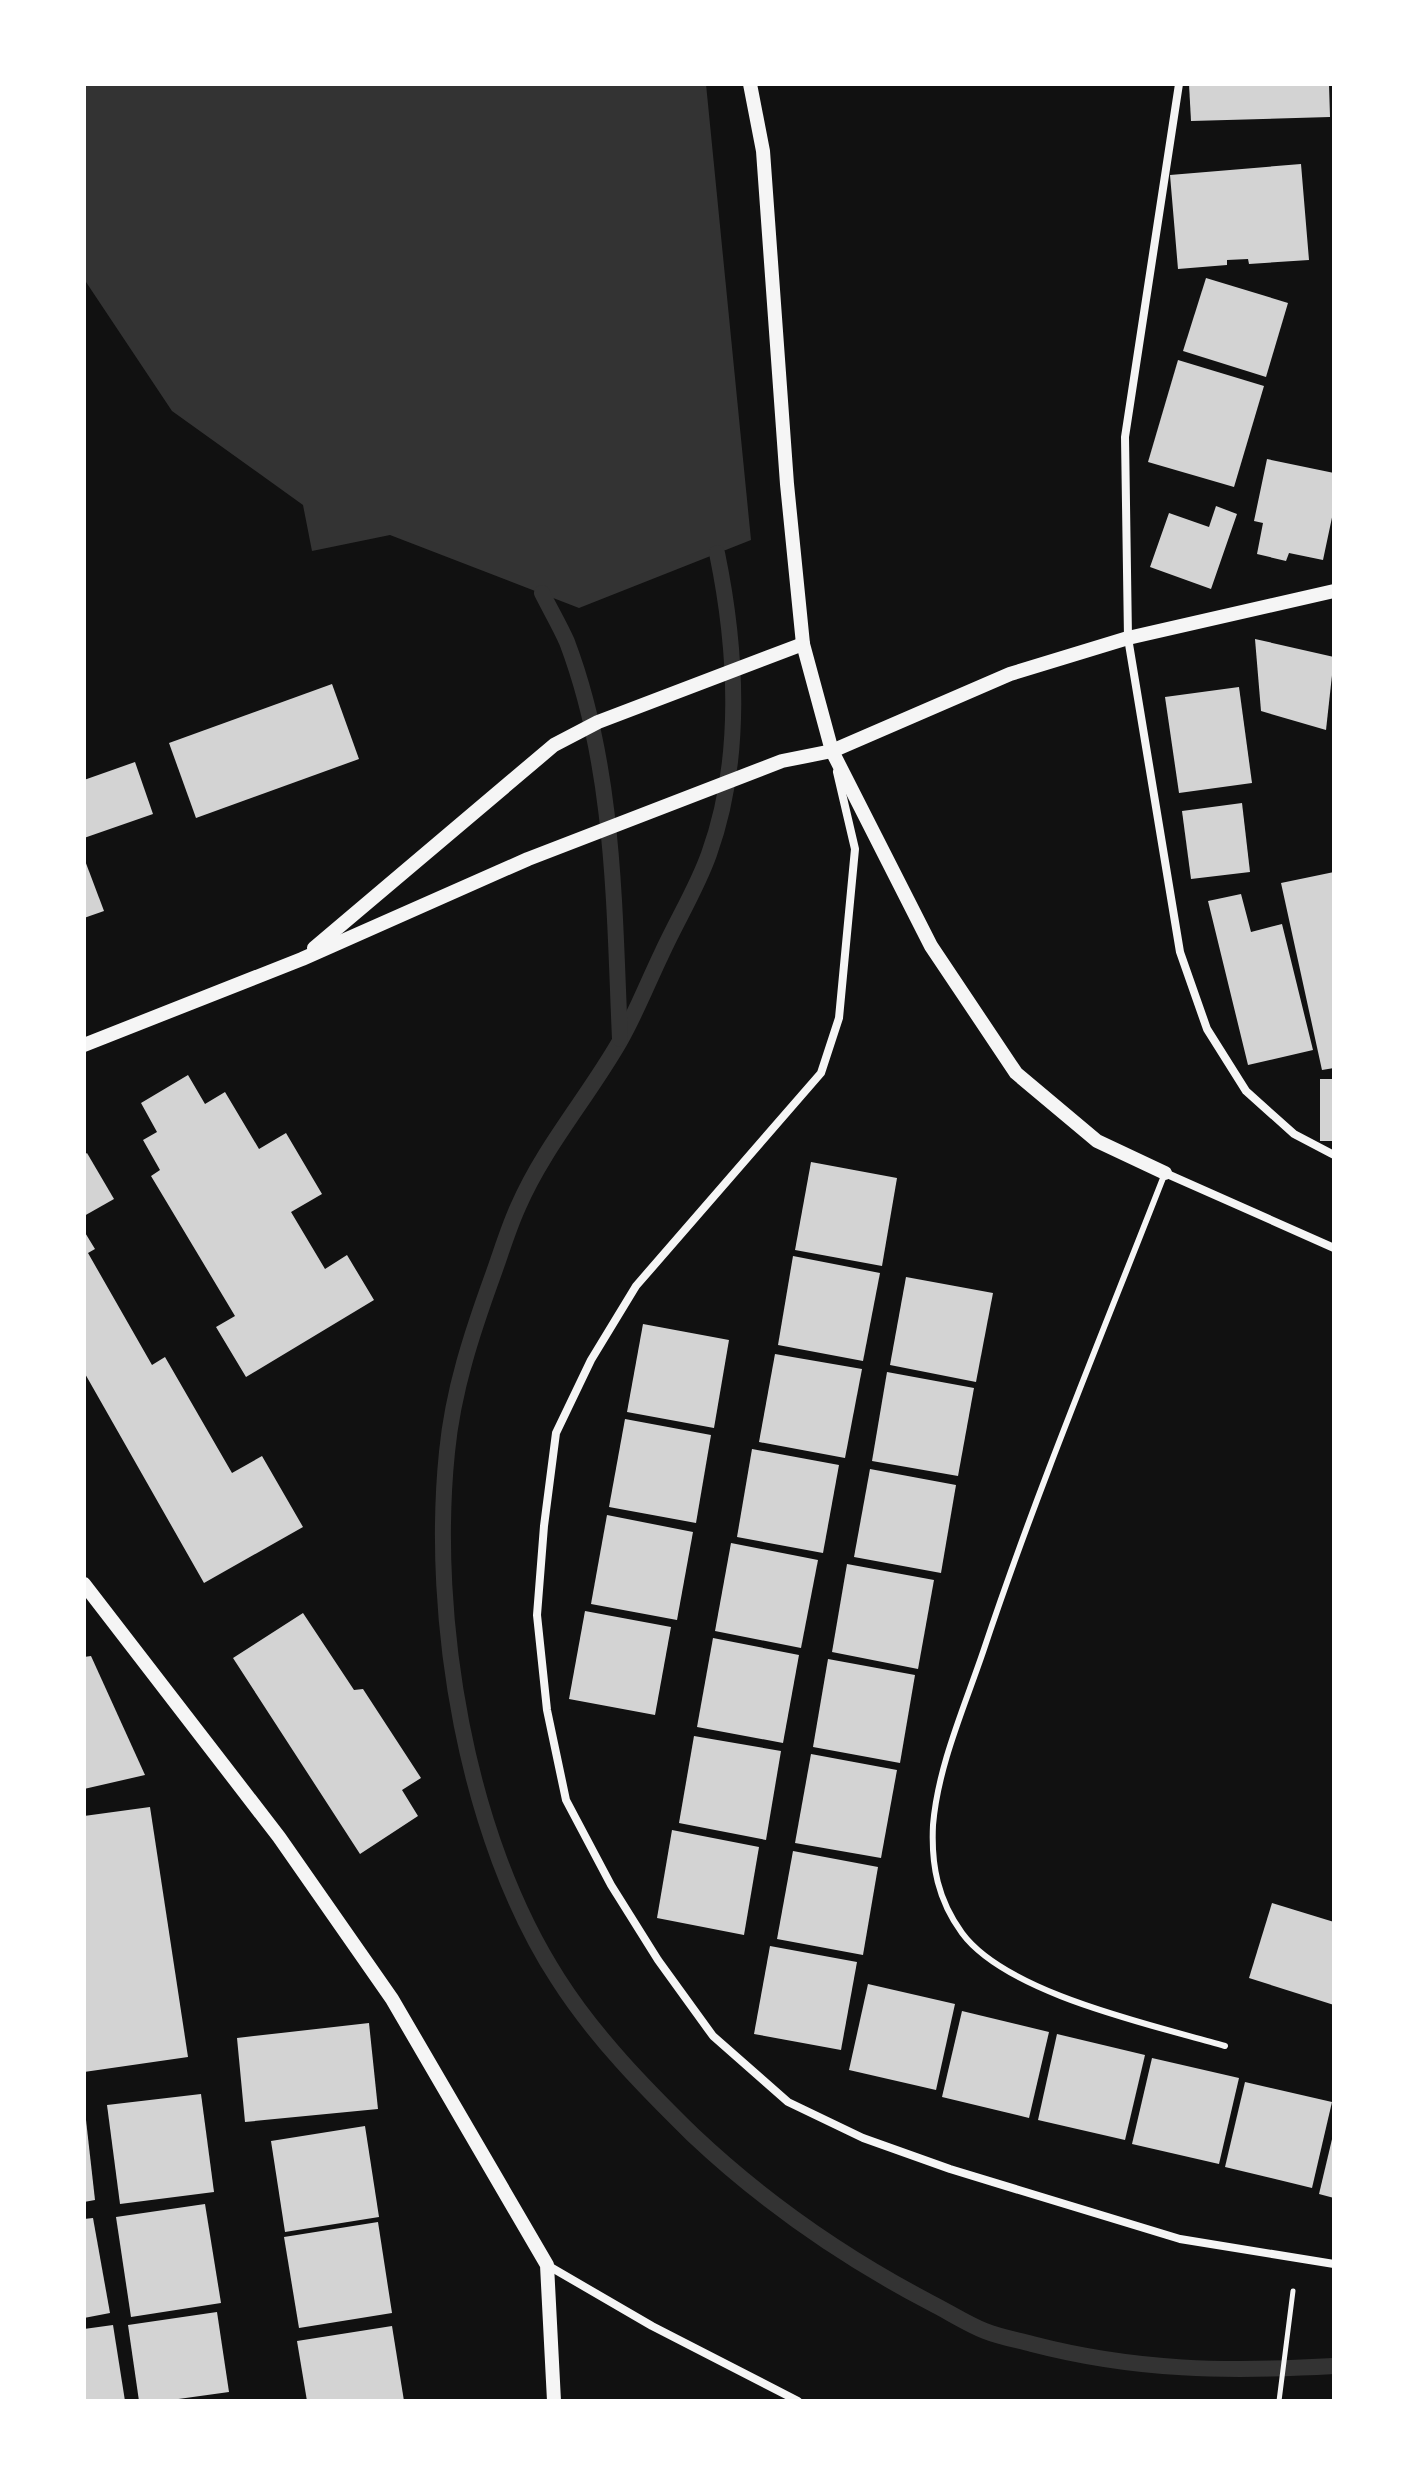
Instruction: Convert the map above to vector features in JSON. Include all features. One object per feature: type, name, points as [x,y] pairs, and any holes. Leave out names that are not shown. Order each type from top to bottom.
[{"type":"street","points":[[750,84],[763,151],[787,484],[803,644],[855,849],[839,1018],[821,1073],[636,1286],[591,1360],[556,1433],[537,1615],[547,1710],[566,1800],[611,1885],[658,1960],[713,2036],[788,2102],[863,2138],[950,2169],[1180,2239],[1334,2264]]},
{"type":"street","points":[[1179,84],[1125,437],[1128,638],[1180,952],[1207,1029],[1246,1091],[1294,1134],[1334,1155]]},
{"type":"street","points":[[84,1045],[302,959],[528,859],[782,761],[832,751],[1010,674],[1128,638],[1334,591]]},
{"type":"street","points":[[302,959],[554,745],[598,722],[803,644]]},
{"type":"street","points":[[832,751],[931,946],[1016,1073],[1097,1141],[1334,1248]]},
{"type":"street","points":[[84,1584],[279,1837],[392,1999],[547,2265],[554,2401]]},
{"type":"street","points":[[547,2265],[652,2326],[798,2401]]},
{"type":"lane","points":[[1165,1173],[1008,1576],[940,1781],[933,1825],[933,1867],[941,1898],[963,1935],[985,1956],[1023,1979],[1072,2002],[1225,2046]]},
{"type":"path","points":[[1279,2401],[1297,2258]]},
{"type":"shaded area","points":[[84,84],[706,84],[751,540],[579,608],[390,535],[312,551],[303,505],[172,411],[84,279]]},
{"type":"building","points":[[1189,84],[1329,84],[1330,117],[1191,121]]},
{"type":"building","points":[[1301,164],[1309,260],[1249,264],[1248,259],[1227,260],[1227,265],[1178,269],[1170,175]]},
{"type":"building","points":[[1206,278],[1288,303],[1266,377],[1183,351]]},
{"type":"building","points":[[1178,360],[1264,386],[1234,487],[1148,462]]},
{"type":"building","points":[[1267,459],[1334,473],[1334,508],[1323,560],[1289,553],[1286,561],[1257,554],[1263,523],[1254,521]]},
{"type":"building","points":[[1216,506],[1237,514],[1211,589],[1150,567],[1169,513],[1209,527]]},
{"type":"building","points":[[1255,639],[1334,657],[1326,730],[1261,711]]},
{"type":"building","points":[[332,684],[359,759],[196,818],[169,743]]},
{"type":"building","points":[[1239,687],[1252,783],[1179,793],[1165,697]]},
{"type":"building","points":[[135,762],[153,814],[84,838],[84,780]]},
{"type":"building","points":[[1242,803],[1250,872],[1191,879],[1182,811]]},
{"type":"building","points":[[84,858],[104,911],[84,918]]},
{"type":"building","points":[[1334,872],[1334,1068],[1322,1070],[1281,883]]},
{"type":"building","points":[[1241,894],[1251,932],[1282,924],[1313,1050],[1248,1065],[1208,901]]},
{"type":"building","points":[[188,1075],[205,1104],[225,1092],[259,1149],[286,1133],[322,1194],[291,1212],[325,1269],[347,1255],[374,1300],[246,1377],[216,1327],[235,1316],[151,1176],[160,1170],[143,1140],[157,1132],[141,1103]]},
{"type":"building","points":[[1320,1079],[1334,1079],[1334,1141],[1320,1141]]},
{"type":"building","points":[[87,1153],[114,1199],[84,1216],[84,1155]]},
{"type":"building","points":[[811,1162],[897,1178],[882,1266],[795,1250]]},
{"type":"building","points":[[84,1231],[95,1249],[88,1253],[152,1365],[165,1357],[232,1473],[262,1456],[303,1527],[204,1583],[84,1372]]},
{"type":"building","points":[[793,1256],[880,1273],[863,1361],[778,1345]]},
{"type":"building","points":[[906,1277],[993,1293],[976,1382],[890,1365]]},
{"type":"building","points":[[643,1324],[729,1340],[714,1428],[627,1412]]},
{"type":"building","points":[[775,1354],[862,1369],[845,1458],[759,1442]]},
{"type":"building","points":[[887,1372],[974,1388],[958,1476],[872,1461]]},
{"type":"building","points":[[625,1419],[711,1435],[696,1523],[609,1507]]},
{"type":"building","points":[[752,1449],[839,1465],[823,1553],[737,1537]]},
{"type":"building","points":[[870,1469],[956,1485],[941,1573],[854,1557]]},
{"type":"building","points":[[607,1515],[693,1532],[677,1620],[591,1604]]},
{"type":"building","points":[[731,1543],[818,1560],[801,1648],[715,1631]]},
{"type":"building","points":[[847,1564],[934,1580],[918,1669],[832,1652]]},
{"type":"building","points":[[585,1611],[671,1627],[655,1715],[569,1699]]},
{"type":"building","points":[[303,1613],[354,1690],[363,1689],[421,1778],[402,1790],[418,1816],[360,1854],[233,1658]]},
{"type":"building","points":[[713,1638],[799,1655],[783,1743],[697,1727]]},
{"type":"building","points":[[91,1656],[145,1775],[84,1789],[84,1657]]},
{"type":"building","points":[[828,1659],[915,1675],[900,1763],[813,1747]]},
{"type":"building","points":[[694,1736],[781,1751],[766,1840],[679,1823]]},
{"type":"building","points":[[811,1754],[897,1770],[881,1858],[795,1843]]},
{"type":"building","points":[[150,1807],[188,2057],[84,2072],[84,1816]]},
{"type":"building","points":[[672,1830],[759,1847],[744,1935],[657,1918]]},
{"type":"building","points":[[793,1851],[878,1867],[863,1955],[777,1939]]},
{"type":"building","points":[[1272,1903],[1334,1922],[1334,2005],[1249,1978]]},
{"type":"building","points":[[770,1946],[857,1962],[841,2050],[754,2034]]},
{"type":"building","points":[[868,1984],[955,2004],[936,2090],[849,2070]]},
{"type":"building","points":[[962,2011],[1049,2032],[1029,2118],[942,2097]]},
{"type":"building","points":[[369,2023],[378,2109],[245,2122],[237,2038]]},
{"type":"building","points":[[1057,2034],[1145,2055],[1125,2140],[1038,2120]]},
{"type":"building","points":[[1152,2058],[1239,2078],[1219,2164],[1132,2144]]},
{"type":"building","points":[[1245,2082],[1332,2102],[1312,2188],[1225,2167]]},
{"type":"building","points":[[201,2094],[214,2192],[120,2204],[107,2105]]},
{"type":"building","points":[[84,2120],[95,2200],[84,2202]]},
{"type":"building","points":[[365,2126],[379,2217],[285,2232],[271,2141]]},
{"type":"building","points":[[1334,2135],[1334,2198],[1319,2194]]},
{"type":"building","points":[[205,2204],[221,2303],[131,2317],[116,2217]]},
{"type":"building","points":[[93,2218],[110,2313],[84,2318],[84,2219]]},
{"type":"building","points":[[378,2222],[392,2313],[299,2328],[284,2237]]},
{"type":"building","points":[[217,2312],[229,2392],[164,2401],[139,2401],[128,2325]]},
{"type":"building","points":[[113,2325],[125,2401],[84,2401],[84,2329]]},
{"type":"building","points":[[392,2326],[404,2401],[307,2401],[297,2341]]},
{"type":"waterway","points":[[717,553],[729,628],[733,705],[732,743],[720,818],[699,879],[626,1030],[540,1164],[518,1207],[471,1340],[450,1429],[443,1516],[444,1584],[450,1654],[478,1794],[499,1860],[526,1922],[558,1979],[588,2021],[656,2099],[720,2160],[777,2206],[899,2286],[978,2328],[1003,2337],[1108,2360],[1219,2369],[1334,2366]]},
{"type":"waterway","points":[[542,593],[567,642],[595,739],[609,838],[620,1039]]}]
